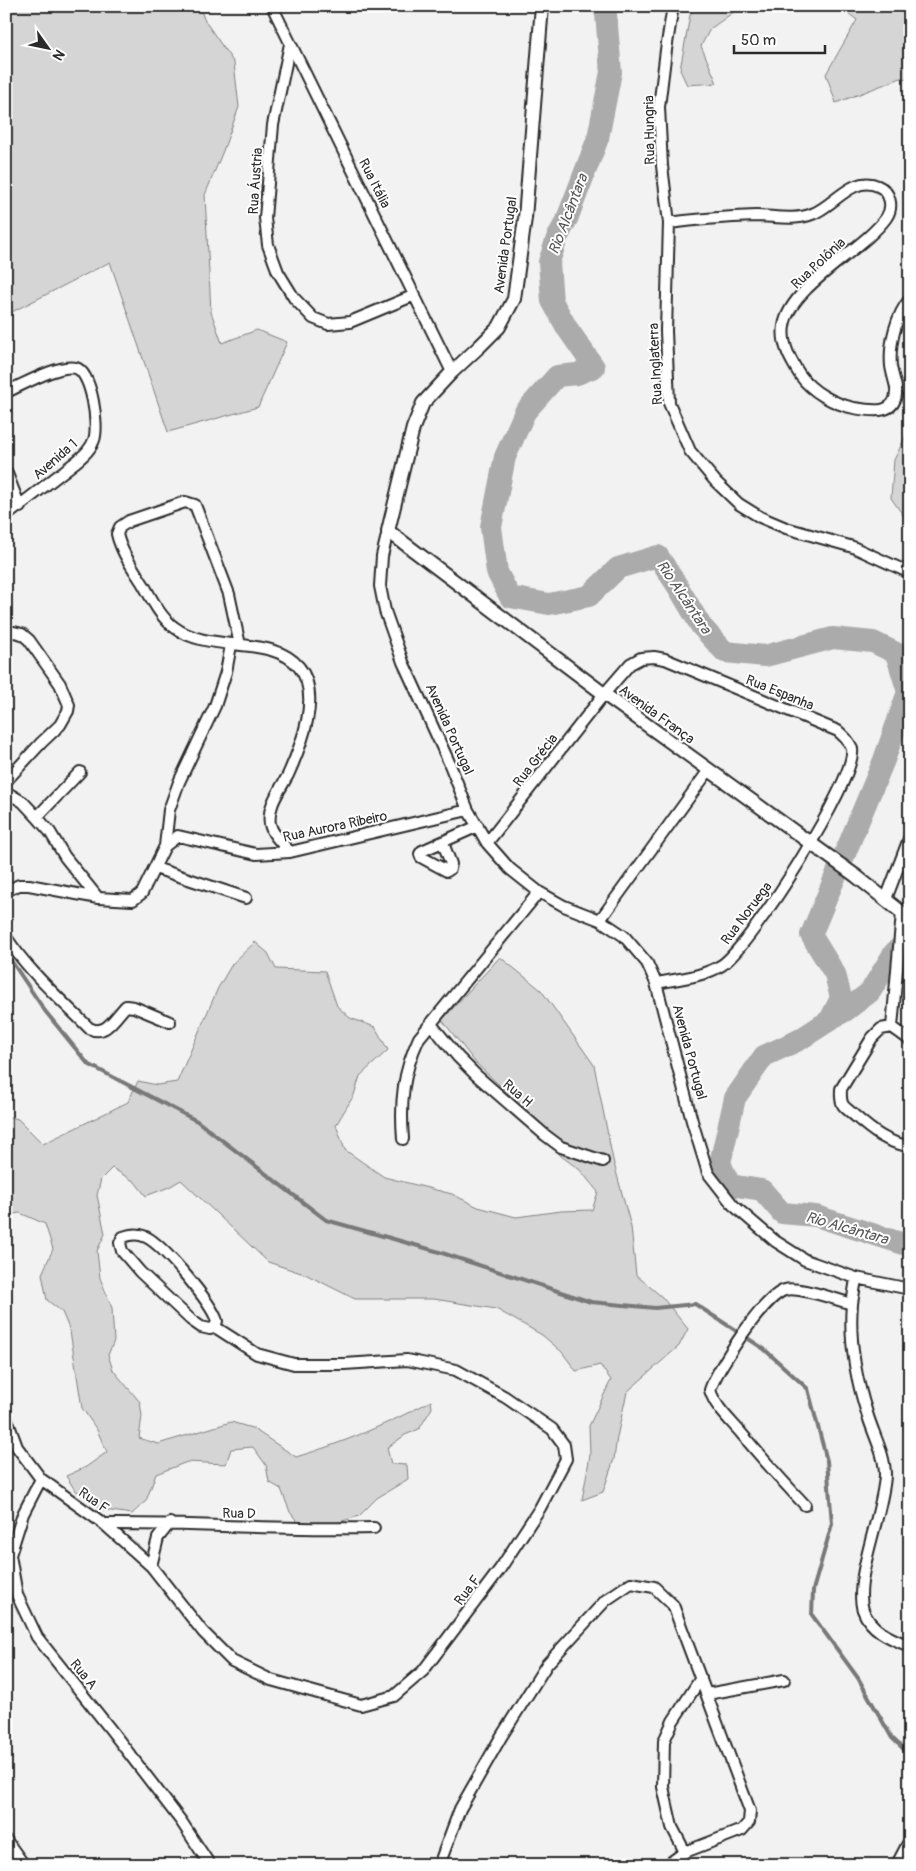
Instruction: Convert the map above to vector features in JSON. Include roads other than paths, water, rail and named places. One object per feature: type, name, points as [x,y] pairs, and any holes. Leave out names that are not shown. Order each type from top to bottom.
[{"type":"main road","points":[[900,1865],[910,1846]]},
{"type":"street","name":"Rua Itália","points":[[272,6],[452,372]]},
{"type":"street","name":"Avenida Portugal","points":[[542,6],[525,218],[514,299],[499,327],[423,403],[413,428],[382,556],[380,586],[385,611],[403,662],[448,760],[468,810],[487,843],[510,868],[539,892],[564,906],[600,920],[624,936],[647,964],[656,983],[692,1121],[708,1173],[733,1205],[775,1241],[805,1260],[856,1278],[910,1289]]},
{"type":"street","name":"Rua Hungria","points":[[669,224],[662,166],[660,107],[673,6]]},
{"type":"street","name":"Rua Áustria","points":[[290,44],[273,125],[265,218],[268,245],[278,272],[294,298],[313,318],[328,324],[350,322],[415,295]]},
{"type":"street","name":"Rua Polônia","points":[[669,224],[713,217],[791,217],[812,215],[852,187],[869,182],[880,186],[888,196],[891,205],[887,217],[807,289],[790,308],[784,326],[785,345],[793,364],[805,382],[825,397],[845,406],[881,411],[890,407],[895,398],[896,389],[891,366],[892,341],[902,308],[910,299]]},
{"type":"street","name":"Rua Inglaterra","points":[[669,224],[666,331],[669,403],[690,451],[716,482],[739,504],[760,517],[786,528],[853,547],[910,573]]},
{"type":"street","name":"Avenida 1","points":[[6,392],[61,368],[75,368],[83,372],[87,379],[96,426],[94,440],[88,451],[78,461],[6,516]]},
{"type":"street","points":[[6,471],[20,506]]},
{"type":"street","points":[[6,891],[19,884],[98,898],[133,900],[142,893],[155,868],[165,846],[169,810],[179,782],[215,706],[235,645],[229,594],[194,505],[185,502],[128,521],[120,527],[117,534],[125,555],[159,611],[174,627],[189,636],[217,644],[235,645],[259,647],[285,655],[299,667],[309,685],[310,708],[300,743],[270,812],[270,826],[276,837],[290,852]]},
{"type":"street","name":"Avenida França","points":[[388,531],[604,694],[856,876],[906,916]]},
{"type":"street","points":[[6,633],[22,634],[29,640],[60,684],[69,705],[68,711],[60,725],[6,781]]},
{"type":"street","name":"Rua Espanha","points":[[604,694],[630,664],[641,658],[654,657],[665,659],[838,730],[847,739],[852,749],[846,775],[811,844]]},
{"type":"street","name":"Rua Grécia","points":[[487,843],[604,694]]},
{"type":"street","points":[[600,920],[709,770]]},
{"type":"street","points":[[37,817],[80,772]]},
{"type":"street","points":[[6,792],[22,802],[37,817],[50,832],[65,857],[98,898]]},
{"type":"street","name":"Rua Aurora Ribeiro","points":[[165,846],[178,836],[256,854],[290,852],[468,810]]},
{"type":"street","points":[[443,843],[478,826]]},
{"type":"street","points":[[886,899],[910,836]]},
{"type":"street","name":"Rua Noruega","points":[[656,983],[699,975],[722,965],[742,945],[811,844]]},
{"type":"street","points":[[155,868],[246,898]]},
{"type":"street","points":[[403,1139],[401,1114],[403,1082],[411,1054],[419,1038],[539,892]]},
{"type":"street","points":[[892,1027],[906,916]]},
{"type":"street","points":[[6,937],[18,956],[89,1028],[96,1031],[104,1030],[126,1006],[134,1007],[170,1022]]},
{"type":"street","name":"Rua H","points":[[431,1024],[458,1057],[476,1075],[545,1135],[561,1147],[603,1161]]},
{"type":"street","points":[[910,1040],[892,1027],[881,1029],[872,1038],[841,1089],[840,1098],[844,1106],[888,1141],[910,1146]]},
{"type":"street","name":"Rua F","points":[[132,1234],[145,1236],[157,1245],[210,1307],[217,1320],[215,1327],[210,1329],[201,1327],[191,1320],[140,1272],[122,1251],[120,1243],[123,1237],[132,1234]]},
{"type":"street","points":[[856,1278],[852,1304],[852,1335],[857,1371],[867,1414],[881,1452],[885,1474],[881,1505],[861,1590],[863,1610],[875,1628],[910,1646]]},
{"type":"street","points":[[805,1505],[771,1469],[712,1399],[710,1390],[713,1382],[749,1326],[774,1297],[785,1290],[798,1289],[852,1304]]},
{"type":"street","name":"Rua F","points":[[6,1416],[17,1447],[42,1479],[104,1524],[151,1566],[204,1632],[232,1661],[271,1680],[360,1704],[394,1696],[423,1671],[500,1569],[540,1508],[566,1459],[564,1445],[552,1429],[504,1397],[456,1370],[407,1360],[344,1364],[294,1364],[257,1354],[215,1327]]},
{"type":"street","name":"Rua A","points":[[42,1479],[23,1514],[10,1555],[16,1595],[37,1637],[181,1821],[210,1865]]},
{"type":"street","points":[[151,1566],[158,1538],[170,1523]]},
{"type":"street","name":"Rua D","points":[[104,1524],[170,1523],[219,1527],[374,1528]]},
{"type":"street","points":[[439,1865],[460,1809],[501,1737],[547,1664],[606,1600],[631,1583],[654,1588],[673,1605],[750,1811],[749,1822],[742,1830],[685,1852],[667,1865]]},
{"type":"street","points":[[685,1852],[672,1828],[663,1787],[664,1741],[673,1721],[701,1678]]},
{"type":"street","points":[[707,1694],[784,1680]]},
{"type":"street","points":[[6,1840],[24,1865]]},
{"type":"waterway","name":"Rio Alcântara","points":[[603,6],[606,14],[611,72],[598,138],[549,262],[552,301],[567,328],[594,367],[577,374],[557,376],[525,412],[505,457],[491,527],[497,572],[510,597],[549,604],[589,596],[618,568],[658,556],[701,626],[725,652],[765,656],[833,638],[873,642],[896,653],[908,692],[884,760],[811,935],[835,974],[841,998],[830,1020],[799,1040],[764,1056],[735,1098],[720,1163],[730,1185],[762,1190],[782,1213],[816,1216],[910,1246]]},
{"type":"waterway","points":[[830,1019],[845,1011],[870,992],[894,953],[910,937]]},
{"type":"waterway","points":[[6,953],[45,1011],[88,1064],[197,1121],[326,1220],[436,1251],[591,1302],[655,1308],[695,1304],[764,1349],[808,1389],[827,1461],[832,1524],[813,1590],[812,1615],[858,1678],[892,1738],[910,1755]]}]
